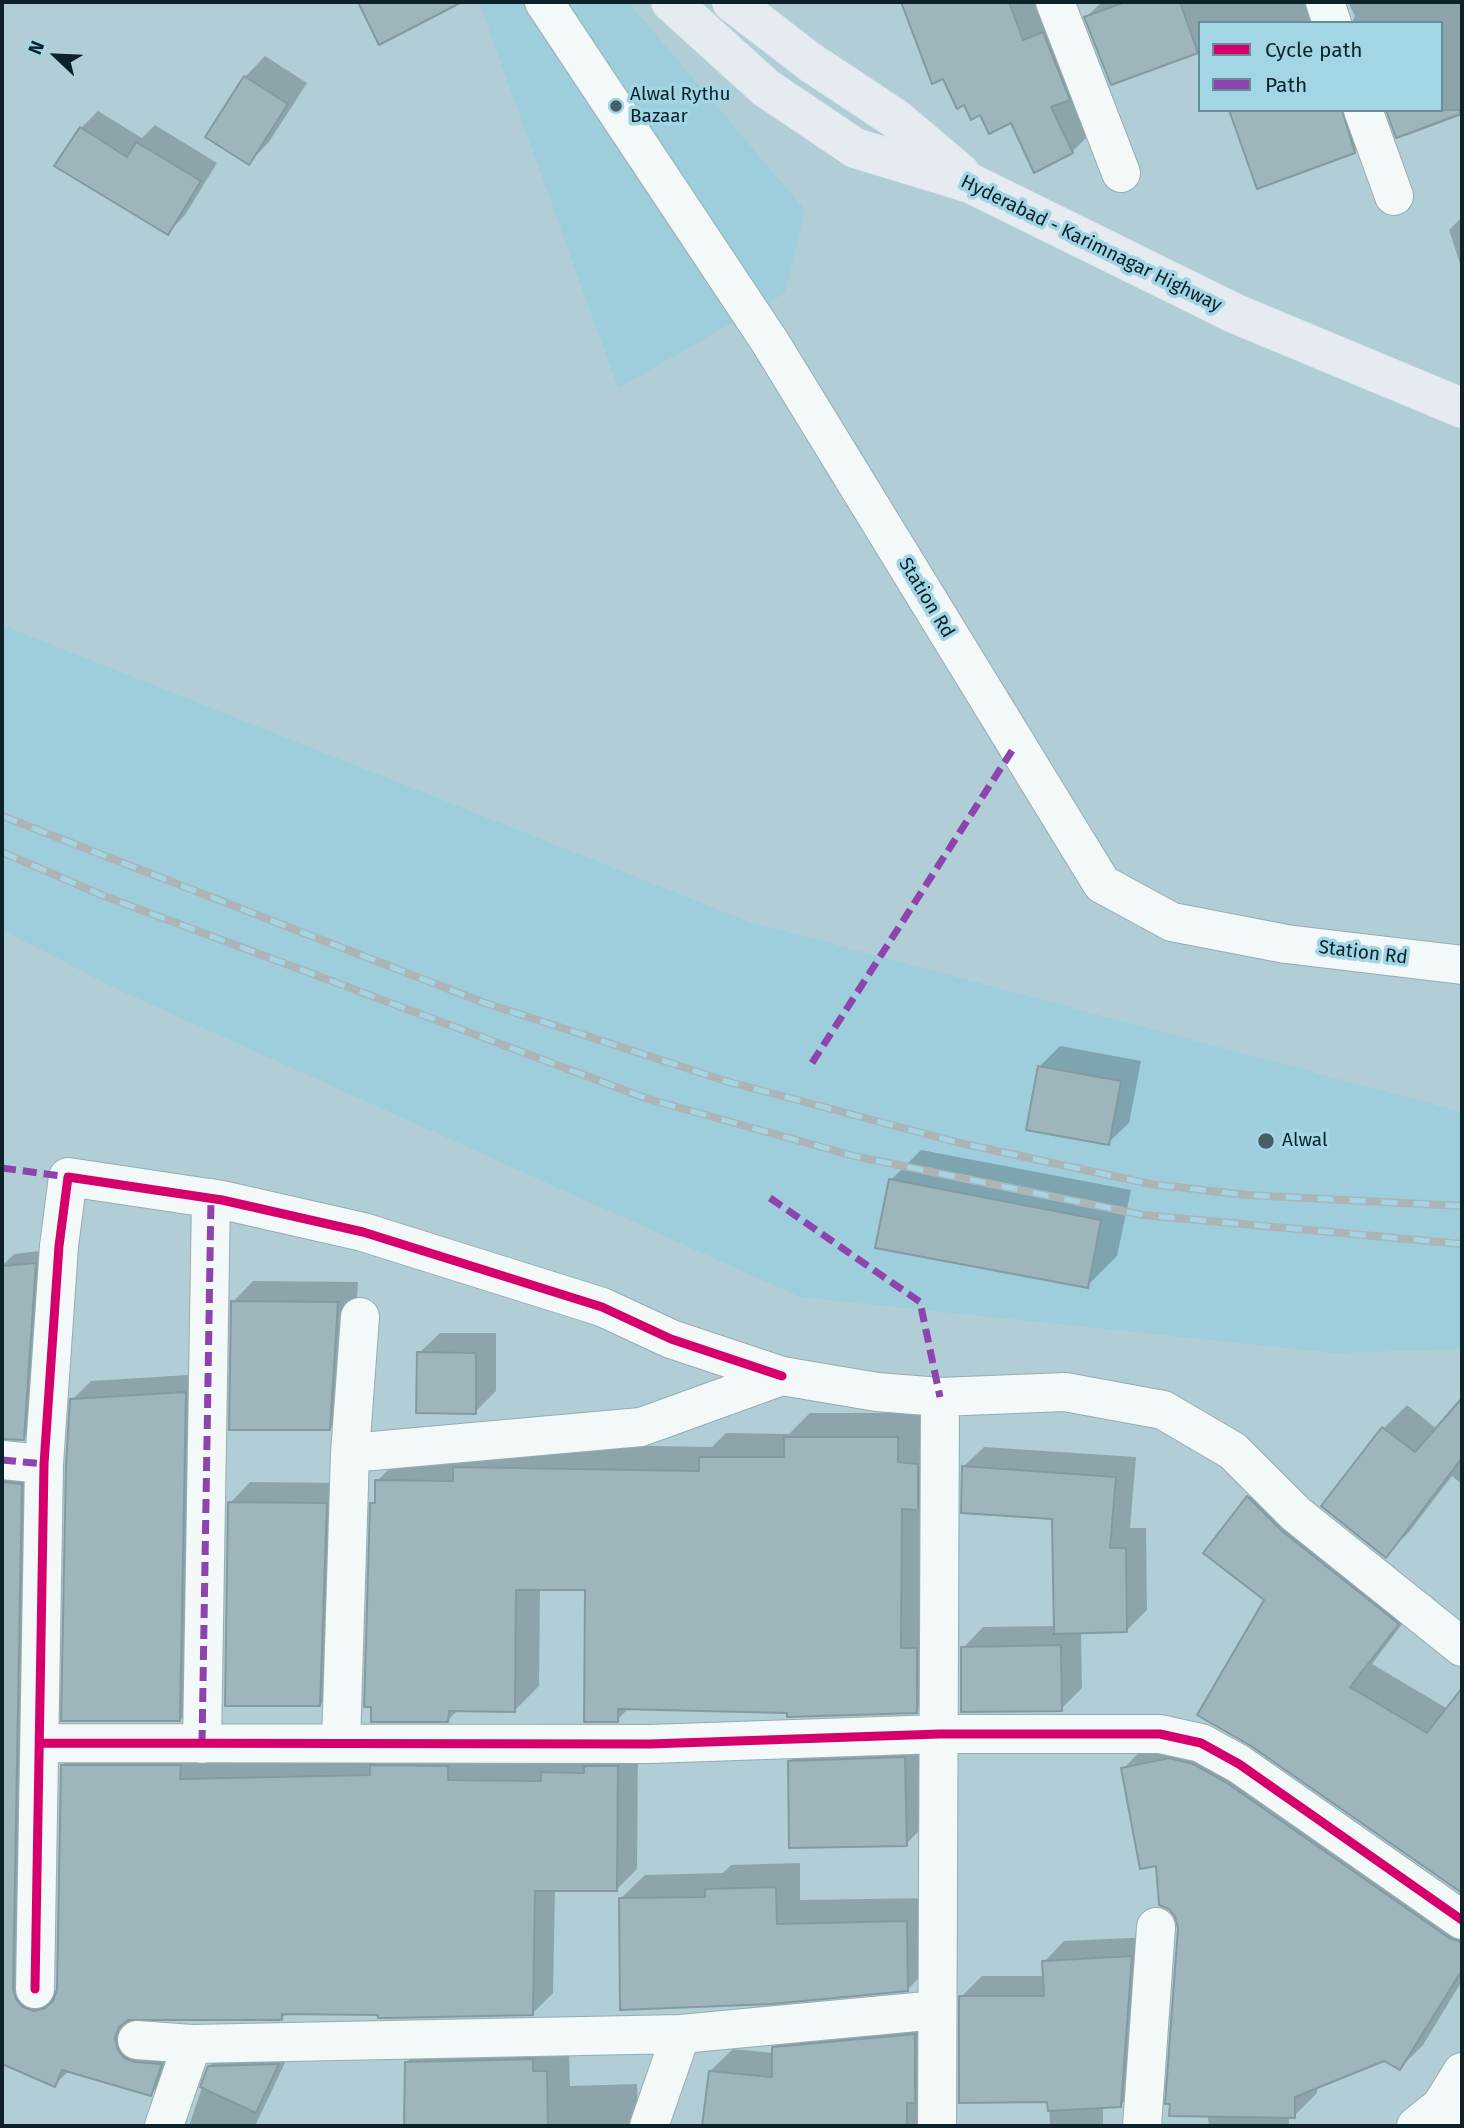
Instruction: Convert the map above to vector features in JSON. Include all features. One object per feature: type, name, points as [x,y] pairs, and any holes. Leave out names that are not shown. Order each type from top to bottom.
[{"type":"main road","name":"Hyderabad - Karimnagar Highway","points":[[671,2],[766,88],[855,148],[970,183],[1236,314],[1462,408]]},
{"type":"main road","points":[[741,4],[810,62],[896,119],[970,183]]},
{"type":"street","name":"Station Rd","points":[[544,2],[770,342],[1102,884],[1172,922],[1286,944],[1462,965]]},
{"type":"street","points":[[1055,2],[1121,173]]},
{"type":"street","points":[[1325,2],[1331,21]]},
{"type":"street","points":[[1364,112],[1394,196]]},
{"type":"street","points":[[35,1989],[44,1464],[59,1246],[68,1177],[211,1198],[363,1232],[494,1270],[601,1307],[671,1339],[782,1376],[877,1392],[940,1397],[1065,1392],[1163,1410],[1233,1451],[1296,1514],[1462,1647]]},
{"type":"street","points":[[202,1744],[211,1198]]},
{"type":"street","points":[[341,1743],[351,1453],[360,1317]]},
{"type":"street","points":[[351,1453],[641,1427],[782,1376]]},
{"type":"street","points":[[937,2126],[940,1397]]},
{"type":"street","points":[[2,1461],[44,1464]]},
{"type":"street","points":[[40,1743],[650,1744],[939,1734],[1160,1734],[1201,1743],[1240,1764],[1462,1920]]},
{"type":"street","points":[[1142,2126],[1156,1927]]},
{"type":"street","points":[[137,2040],[192,2045],[681,2034],[937,2010]]},
{"type":"street","points":[[649,2126],[681,2034]]},
{"type":"street","points":[[163,2126],[192,2045]]},
{"type":"street","points":[[1440,2116],[1462,2072]]},
{"type":"shaded area","name":"Alwal Rythu Bazaar","points":[[479,2],[628,2],[805,210],[785,293],[618,388]]},
{"type":"shaded area","points":[[2,625],[747,921],[1462,1112],[1462,1349],[1335,1353],[800,1297],[119,990],[2,930]]},
{"type":"building","points":[[358,2],[462,2],[379,45]]},
{"type":"building","points":[[901,2],[1009,2],[1023,40],[1043,32],[1070,100],[1051,107],[1073,153],[1034,173],[1011,123],[989,134],[980,115],[971,120],[964,105],[957,109],[943,79],[932,84]]},
{"type":"building","points":[[1125,2],[1180,2],[1198,53],[1111,85],[1084,17]]},
{"type":"building","points":[[244,76],[288,104],[249,165],[205,137]]},
{"type":"building","points":[[1460,110],[1460,114],[1396,138],[1387,112]]},
{"type":"building","points":[[1230,112],[1343,112],[1355,153],[1257,189]]},
{"type":"building","points":[[80,127],[127,157],[136,142],[201,181],[168,235],[54,166]]},
{"type":"building","points":[[1038,1066],[1121,1081],[1109,1145],[1026,1130]]},
{"type":"building","points":[[889,1179],[1101,1220],[1088,1288],[875,1248]]},
{"type":"building","points":[[36,1263],[24,1440],[2,1439],[2,1266]]},
{"type":"building","points":[[231,1301],[338,1302],[330,1430],[229,1430]]},
{"type":"building","points":[[417,1352],[476,1353],[476,1414],[416,1413]]},
{"type":"building","points":[[186,1392],[180,1721],[61,1721],[66,1465],[70,1399]]},
{"type":"building","points":[[1462,1398],[1462,1458],[1386,1558],[1321,1506],[1382,1427],[1415,1452]]},
{"type":"building","points":[[784,1437],[898,1437],[898,1462],[918,1464],[918,1510],[902,1509],[901,1648],[917,1648],[917,1713],[787,1717],[787,1713],[618,1709],[618,1722],[584,1722],[585,1590],[516,1590],[515,1712],[449,1711],[448,1722],[371,1722],[371,1707],[364,1707],[370,1503],[375,1503],[375,1480],[453,1481],[453,1467],[699,1471],[699,1457],[784,1457]]},
{"type":"building","points":[[962,1466],[1116,1477],[1110,1548],[1126,1548],[1127,1632],[1054,1634],[1052,1519],[961,1513]]},
{"type":"building","points":[[2,1482],[22,1484],[13,1989],[16,1999],[23,2007],[34,2011],[45,2008],[53,2001],[57,1989],[61,1765],[181,1765],[180,1779],[370,1775],[370,1765],[448,1766],[448,1780],[541,1781],[541,1772],[584,1773],[584,1766],[618,1766],[617,1891],[535,1891],[533,2015],[378,2018],[378,2015],[282,2014],[282,2020],[128,2020],[119,2027],[115,2038],[118,2050],[124,2058],[135,2062],[162,2064],[151,2096],[62,2070],[55,2087],[2,2064]]},
{"type":"building","points":[[1247,1496],[1282,1531],[1399,1624],[1350,1687],[1427,1733],[1462,1688],[1462,1893],[1251,1746],[1197,1715],[1264,1600],[1203,1553]]},
{"type":"building","points":[[228,1502],[327,1503],[320,1706],[225,1706]]},
{"type":"building","points":[[1061,1645],[1062,1711],[961,1712],[961,1647]]},
{"type":"building","points":[[905,1757],[907,1846],[789,1848],[788,1761]]},
{"type":"building","points":[[1169,1758],[1193,1764],[1227,1783],[1449,1938],[1462,1942],[1462,1970],[1400,2070],[1384,2061],[1295,2097],[1295,2118],[1169,2116],[1170,2104],[1165,2104],[1178,1928],[1169,1909],[1159,1905],[1156,1866],[1140,1869],[1121,1768]]},
{"type":"building","points":[[776,1887],[777,1924],[907,1921],[908,1991],[772,2004],[620,2010],[619,1898],[705,1897],[705,1889]]},
{"type":"building","points":[[1132,1956],[1121,2107],[1048,2111],[1047,2102],[959,2103],[959,1996],[1044,1996],[1042,1961]]},
{"type":"building","points":[[915,2034],[915,2103],[907,2103],[907,2126],[702,2126],[709,2071],[772,2077],[772,2047]]},
{"type":"building","points":[[533,2059],[533,2071],[547,2071],[548,2126],[404,2126],[405,2062]]},
{"type":"building","points":[[279,2064],[256,2113],[200,2087],[208,2066]]},
{"type":"railway","points":[[2,816],[482,1002],[729,1082],[960,1143],[1150,1184],[1247,1195],[1462,1206]]},
{"type":"railway","points":[[2,852],[104,896],[648,1099],[854,1156],[1143,1215],[1462,1244]]},
{"type":"marked path","points":[[812,1063],[1015,746]]},
{"type":"marked path","points":[[2,1168],[68,1177],[68,1181]]},
{"type":"marked path","points":[[202,1744],[211,1198]]},
{"type":"marked path","points":[[770,1198],[920,1302],[940,1397]]},
{"type":"marked path","points":[[2,1460],[44,1464]]},
{"type":"cycle path","points":[[35,1989],[44,1464],[59,1246],[68,1177],[222,1200],[363,1232],[602,1307],[671,1339],[782,1376]]},
{"type":"cycle path","points":[[40,1743],[650,1744],[939,1734],[1160,1734],[1201,1743],[1239,1764],[1462,1920]]},
{"type":"place","name":"Alwal Rythu Bazaar","points":[[616,106]]},
{"type":"place","name":"Alwal","points":[[1266,1141]]}]
